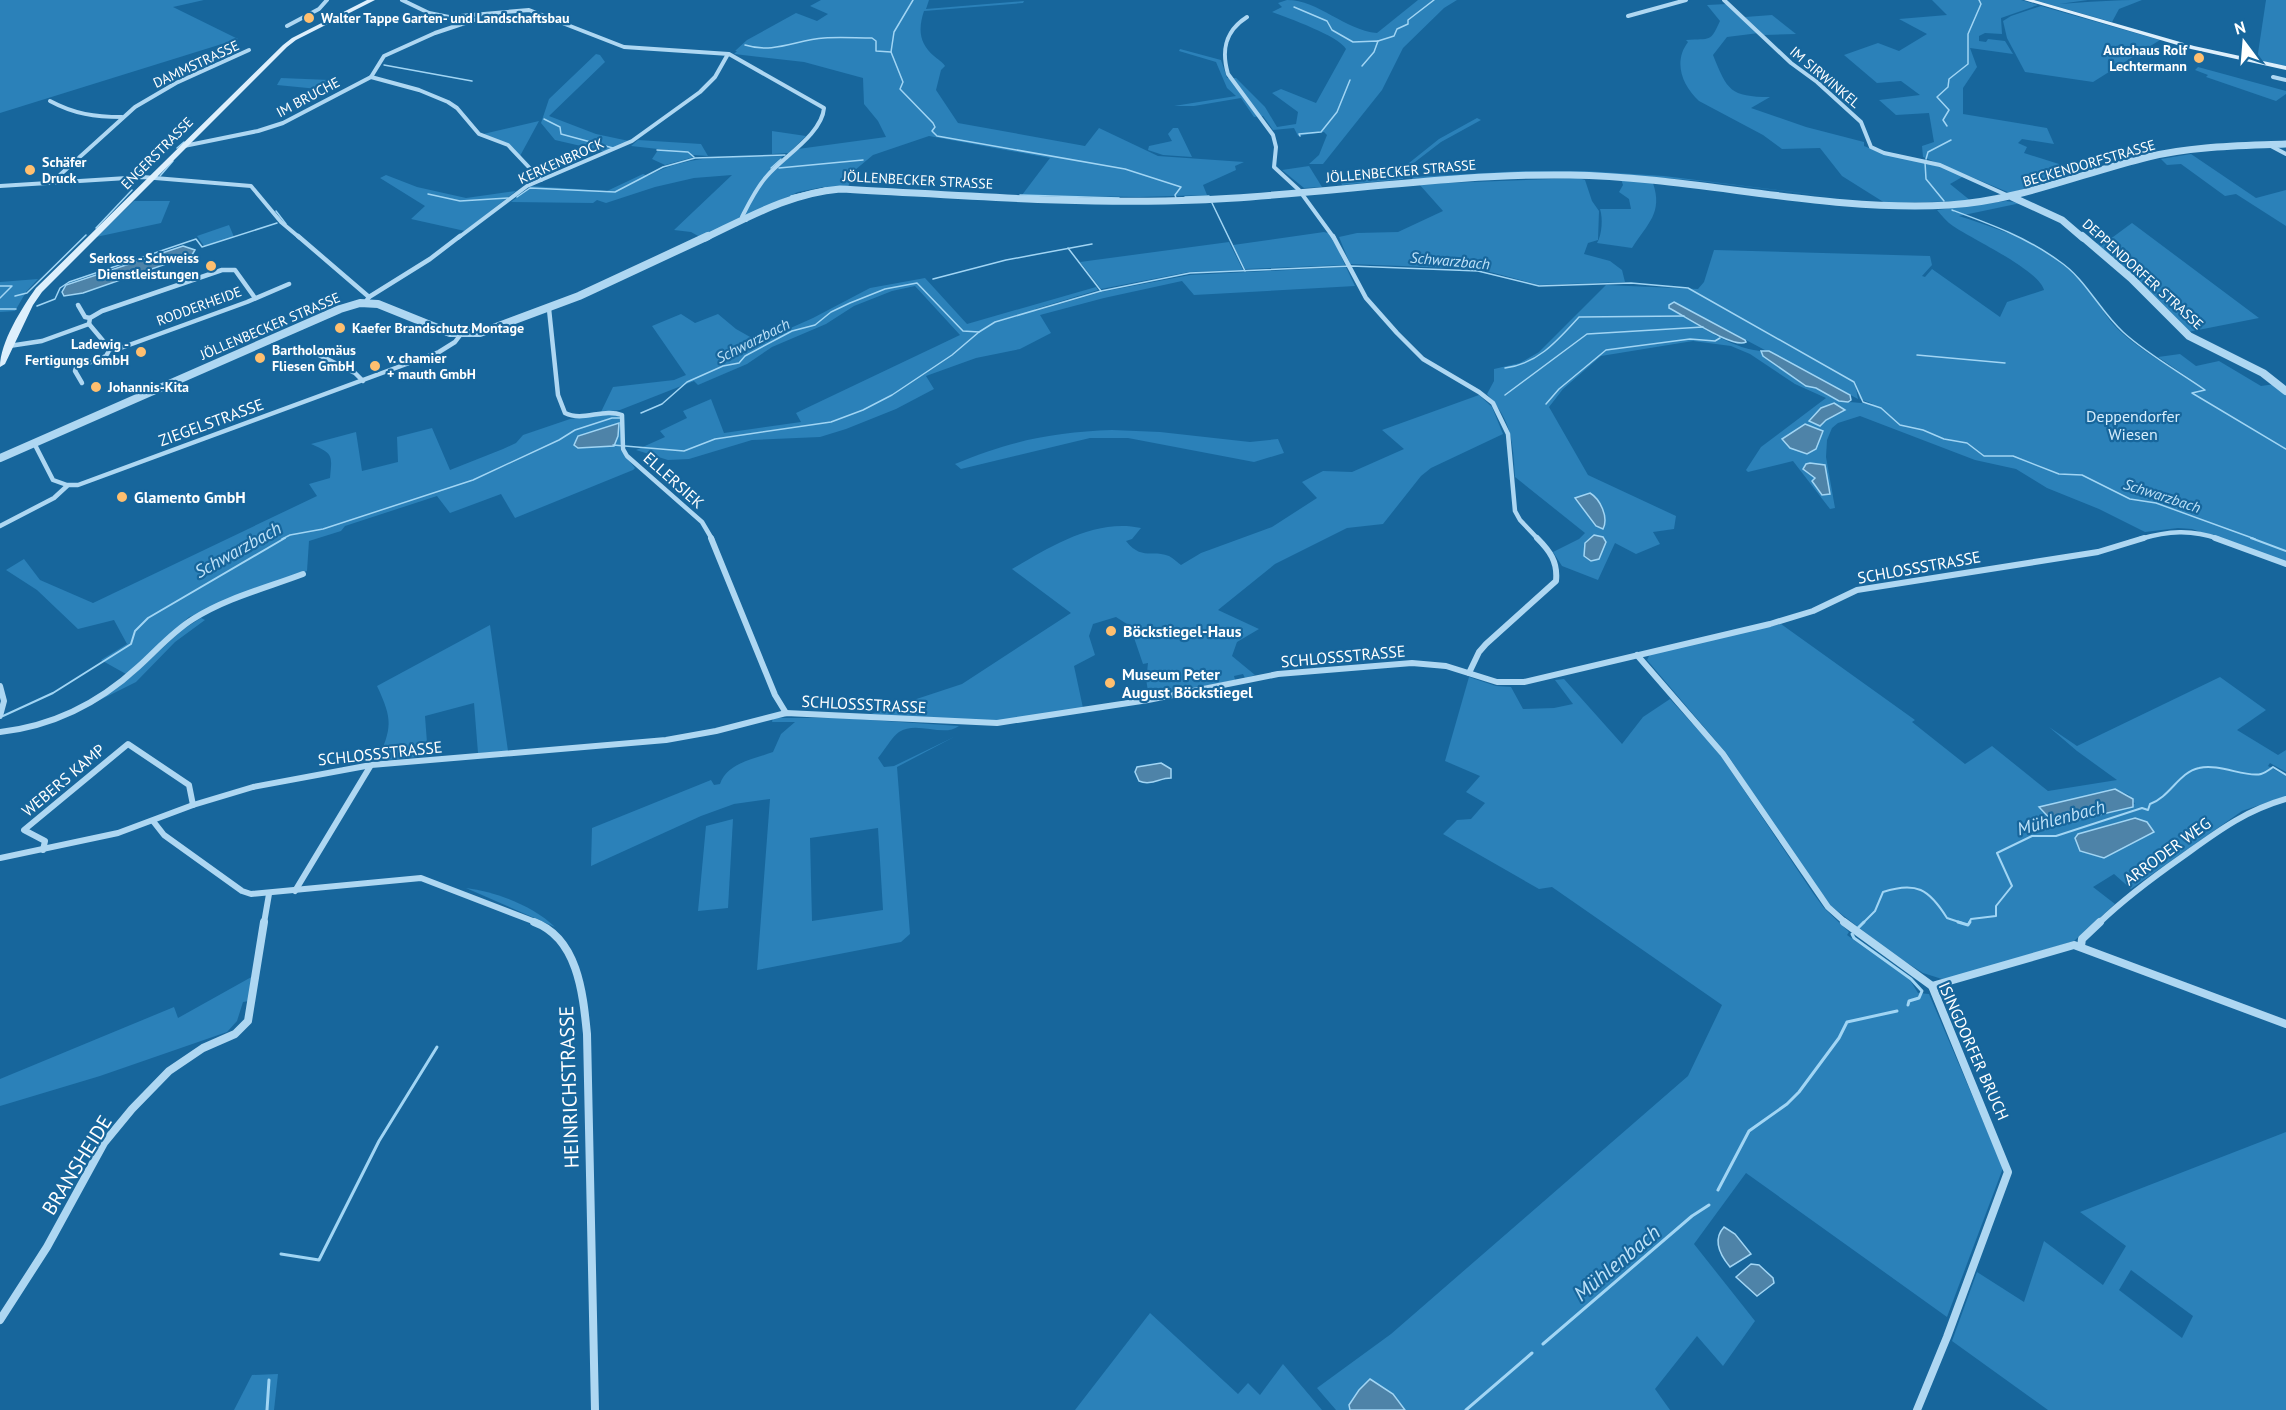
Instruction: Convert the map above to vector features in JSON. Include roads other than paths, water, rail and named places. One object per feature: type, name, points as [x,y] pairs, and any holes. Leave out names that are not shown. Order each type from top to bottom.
[{"type":"main road","name":"ENGERSTRASSE","points":[[0,364],[29,305],[39,290],[151,178],[290,43],[372,0]]},
{"type":"main road","points":[[2027,0],[2202,50],[2286,68]]},
{"type":"street","points":[[287,26],[319,9],[327,0]]},
{"type":"street","points":[[402,0],[429,13],[443,16],[529,10],[624,47],[728,54],[825,111],[809,134],[764,179],[742,217],[746,220]]},
{"type":"street","points":[[1628,16],[1686,0]]},
{"type":"street","name":"IM SIRWINKEL","points":[[1724,0],[1791,63],[1817,82],[1861,122],[1865,127],[1866,142],[1870,146],[1882,152],[1939,165],[2012,197]]},
{"type":"street","name":"IM BRUCHE","points":[[184,146],[274,126],[371,76],[384,56],[482,15]]},
{"type":"street","points":[[1247,17],[1228,32],[1225,69],[1237,90],[1259,113],[1275,138],[1274,167],[1301,193],[1334,235],[1366,298],[1418,354],[1479,392],[1493,404],[1508,434],[1515,511],[1518,520],[1550,551],[1556,561],[1556,581],[1486,644],[1469,673]]},
{"type":"street","name":"DAMMSTRASSE","points":[[51,183],[122,117],[176,83],[249,50]]},
{"type":"street","name":"KERKENBROCK","points":[[367,300],[430,259],[521,190],[632,141],[700,92],[715,77],[728,54]]},
{"type":"street","points":[[371,76],[419,90],[448,102],[457,108],[479,134],[508,145],[541,180]]},
{"type":"street","points":[[2273,77],[2286,80]]},
{"type":"street","points":[[50,101],[67,111],[86,117],[122,117]]},
{"type":"street","name":"BECKENDORFSTRASSE","points":[[1899,206],[1967,204],[2012,197],[2151,156],[2198,148],[2286,144]]},
{"type":"street","points":[[2269,145],[2286,154]]},
{"type":"street","name":"JÖLLENBECKER STRASSE","points":[[0,458],[340,309],[367,300],[386,305],[444,331],[461,334],[491,330],[549,309],[800,194],[823,190],[1141,202],[1301,193],[1452,179],[1586,176],[1665,180],[1899,206]]},
{"type":"street","points":[[0,186],[151,178],[245,185],[255,188],[281,222],[367,300]]},
{"type":"street","name":"DEPPENDORFER STRASSE","points":[[2012,197],[2062,220],[2131,278],[2190,336],[2263,372],[2286,391]]},
{"type":"street","name":"RODDERHEIDE","points":[[82,383],[75,371],[76,368],[106,356],[110,349],[118,349],[255,298],[235,270],[222,270],[102,311],[90,318]]},
{"type":"street","points":[[255,298],[289,284]]},
{"type":"street","points":[[78,305],[85,317],[90,318],[89,324],[110,349]]},
{"type":"street","name":"ELLERSIEK","points":[[549,309],[561,407],[570,417],[612,412],[622,415],[623,445],[634,463],[702,522],[709,533],[775,695],[786,713]]},
{"type":"street","points":[[9,346],[42,342],[89,324]]},
{"type":"street","name":"ZIEGELSTRASSE","points":[[0,526],[54,498],[67,486],[78,485],[439,352],[455,342],[461,334]]},
{"type":"street","points":[[313,352],[355,373],[363,381]]},
{"type":"street","points":[[34,444],[50,477],[56,484],[67,486]]},
{"type":"street","name":"SCHLOSSSTRASSE","points":[[0,858],[118,833],[193,805],[262,785],[371,765],[666,740],[716,731],[786,713],[998,723],[1145,701],[1294,672],[1421,663],[1446,666],[1497,682],[1524,682],[1593,668],[1637,655],[1781,621],[1820,608],[1857,590],[2098,552],[2161,533],[2178,531],[2201,533],[2286,564]]},
{"type":"street","points":[[0,732],[33,729],[72,712],[130,675],[194,619],[303,574]]},
{"type":"street","name":"ISINGDORFER BRUCH","points":[[1637,655],[1723,754],[1828,907],[1856,932],[1932,986],[2008,1172],[1947,1337],[1917,1410]]},
{"type":"street","points":[[0,686],[5,696],[2,714]]},
{"type":"street","name":"WEBERS KAMP","points":[[44,850],[45,841],[24,830],[128,744],[189,785],[193,805]]},
{"type":"street","points":[[295,891],[371,765]]},
{"type":"street","name":"ARRODER WEG","points":[[2081,946],[2082,939],[2142,885],[2232,821],[2259,807],[2286,799]]},
{"type":"street","name":"HEINRICHSTRASSE","points":[[153,821],[164,835],[242,891],[251,894],[421,878],[543,925],[567,948],[573,959],[584,1005],[587,1034],[594,1410]]},
{"type":"street","name":"BRANSHEIDE","points":[[0,1320],[47,1247],[104,1143],[132,1109],[169,1071],[203,1048],[235,1034],[248,1021],[269,894]]},
{"type":"street","points":[[1932,986],[2070,945],[2081,946],[2286,1024]]},
{"type":"water","points":[[183,246],[195,250],[192,255],[83,293],[64,296],[62,292],[66,285]]},
{"type":"water","points":[[1674,302],[1746,342],[1731,341],[1709,331],[1669,308],[1669,305]]},
{"type":"water","points":[[1761,351],[1769,351],[1850,395],[1851,400],[1839,401],[1816,388],[1806,386],[1763,356]]},
{"type":"water","points":[[1834,403],[1845,410],[1826,420],[1820,426],[1809,421],[1821,408]]},
{"type":"water","points":[[619,423],[614,446],[578,448],[574,445],[578,436]]},
{"type":"water","points":[[1805,424],[1823,431],[1816,449],[1807,454],[1790,448],[1782,439]]},
{"type":"water","points":[[1806,464],[1825,465],[1830,494],[1822,495],[1812,481],[1815,478],[1803,469]]},
{"type":"water","points":[[1590,493],[1597,499],[1604,514],[1603,529],[1596,526],[1575,498]]},
{"type":"water","points":[[1594,535],[1603,537],[1606,542],[1599,559],[1591,561],[1584,556],[1585,543]]},
{"type":"water","points":[[1161,763],[1171,769],[1171,778],[1147,783],[1139,781],[1135,772],[1137,767]]},
{"type":"water","points":[[2115,789],[2133,799],[2133,807],[2056,825],[2039,807]]},
{"type":"water","points":[[2135,818],[2147,822],[2154,832],[2104,858],[2080,851],[2075,838],[2078,834]]},
{"type":"water","points":[[1724,1227],[1735,1234],[1751,1254],[1730,1267],[1723,1258],[1718,1242],[1720,1232]]},
{"type":"water","points":[[1751,1264],[1759,1265],[1773,1278],[1774,1283],[1757,1296],[1736,1277]]},
{"type":"water","points":[[1370,1379],[1393,1394],[1405,1410],[1350,1410],[1349,1405]]},
{"type":"waterway","points":[[891,52],[894,32],[913,0]]},
{"type":"waterway","points":[[1378,41],[1394,36],[1397,29],[1408,24],[1408,20],[1434,0]]},
{"type":"waterway","points":[[1947,126],[1943,120],[1949,110],[1937,97],[1948,87],[1949,79],[1968,64],[1968,34],[1981,4],[1979,0]]},
{"type":"waterway","points":[[1294,7],[1327,21],[1332,30],[1353,42],[1378,41]]},
{"type":"waterway","points":[[745,45],[766,48],[824,38],[872,38],[876,41],[876,51],[891,52]]},
{"type":"waterway","points":[[1362,66],[1374,52],[1378,41]]},
{"type":"waterway","points":[[891,52],[903,82],[900,89],[933,123],[935,127],[932,131],[937,136],[1125,169],[1181,187],[1175,195],[1176,198]]},
{"type":"waterway","points":[[384,65],[472,81]]},
{"type":"waterway","points":[[1300,136],[1299,134],[1321,132],[1337,112],[1350,80]]},
{"type":"waterway","points":[[544,119],[560,127],[561,134],[613,148]]},
{"type":"waterway","points":[[1926,159],[1928,152],[1951,140]]},
{"type":"waterway","points":[[177,148],[184,142]]},
{"type":"waterway","points":[[657,150],[688,152],[694,157]]},
{"type":"waterway","points":[[517,197],[530,188],[615,192],[663,167],[695,158],[785,155]]},
{"type":"waterway","points":[[771,168],[781,159]]},
{"type":"waterway","points":[[779,168],[863,160]]},
{"type":"waterway","points":[[160,176],[173,161]]},
{"type":"waterway","points":[[1925,162],[1926,179],[1944,201]]},
{"type":"waterway","points":[[791,196],[826,188]]},
{"type":"waterway","points":[[96,228],[132,190]]},
{"type":"waterway","points":[[428,194],[460,201],[508,198]]},
{"type":"waterway","points":[[1020,195],[1119,198]]},
{"type":"waterway","points":[[1185,197],[1209,196]]},
{"type":"waterway","points":[[1212,203],[1245,271]]},
{"type":"waterway","points":[[1952,210],[2021,238],[2069,268],[2123,332],[2152,355],[2205,390],[2192,393],[2286,449]]},
{"type":"waterway","points":[[276,211],[286,224]]},
{"type":"waterway","points":[[37,306],[55,299],[60,288],[69,282],[196,239],[202,247],[277,223]]},
{"type":"waterway","points":[[15,296],[27,293],[86,235]]},
{"type":"waterway","points":[[1068,248],[1092,244]]},
{"type":"waterway","points":[[933,279],[1006,260],[1068,248]]},
{"type":"waterway","points":[[1068,248],[1101,291]]},
{"type":"waterway","name":"Schwarzbach","points":[[1245,271],[1351,266],[1478,271],[1539,286],[1631,283],[1688,288],[1854,382],[1863,402],[1881,408],[1900,425],[1923,430],[1944,439],[1967,443],[1984,456],[2013,456],[2059,474],[2082,475],[2130,499],[2156,503],[2255,539]]},
{"type":"waterway","name":"Schwarzbach","points":[[1101,291],[1190,273],[1245,271]]},
{"type":"waterway","name":"Schwarzbach","points":[[641,413],[662,404],[687,382],[723,366],[739,363],[745,356],[792,331],[815,325],[831,312],[885,289],[917,283],[963,331],[979,332]]},
{"type":"waterway","points":[[0,286],[12,286],[0,298]]},
{"type":"waterway","name":"Schwarzbach","points":[[979,332],[995,322],[1101,291]]},
{"type":"waterway","points":[[0,309],[16,309]]},
{"type":"waterway","points":[[1505,368],[1528,362],[1546,350],[1579,317],[1684,316]]},
{"type":"waterway","points":[[1505,395],[1587,334],[1703,327]]},
{"type":"waterway","points":[[613,445],[684,451],[715,439],[831,422],[863,410],[892,395],[952,355],[979,332]]},
{"type":"waterway","points":[[1546,404],[1559,389],[1606,350],[1690,339],[1715,341],[1720,338]]},
{"type":"waterway","points":[[1917,355],[2005,363]]},
{"type":"waterway","name":"Schwarzbach","points":[[282,539],[290,535],[323,529],[473,480],[559,440],[575,430],[612,418],[620,418]]},
{"type":"waterway","name":"Schwarzbach","points":[[3,716],[53,693],[131,644],[135,631],[148,618],[285,538]]},
{"type":"waterway","name":"Schwarzbach","points":[[2251,538],[2286,551]]},
{"type":"waterway","name":"Mühlenbach","points":[[1969,923],[1971,919],[1996,916],[1996,906],[2012,886],[1997,853],[2032,836],[2056,836],[2142,808],[2148,810],[2150,804],[2157,801],[2186,774],[2199,768],[2215,767],[2255,775],[2264,773],[2273,767],[2286,775]]},
{"type":"waterway","name":"Mühlenbach","points":[[1858,928],[1875,911],[1883,892],[1904,887],[1921,890],[1928,894],[1947,918],[1962,923]]},
{"type":"waterway","name":"Mühlenbach","points":[[1958,922],[1968,925],[1970,922]]},
{"type":"waterway","name":"Mühlenbach","points":[[1852,934],[1854,938],[1911,979],[1922,991],[1919,998],[1909,1001],[1908,1005]]},
{"type":"waterway","name":"Mühlenbach","points":[[1718,1190],[1749,1131],[1787,1104],[1799,1092],[1839,1038],[1847,1022],[1897,1011]]},
{"type":"waterway","points":[[281,1254],[319,1260],[379,1141],[437,1047]]},
{"type":"waterway","name":"Mühlenbach","points":[[1543,1344],[1692,1216],[1709,1205]]},
{"type":"waterway","name":"Mühlenbach","points":[[1466,1410],[1532,1353]]},
{"type":"waterway","points":[[267,1410],[269,1380]]},
{"type":"place","name":"Walter Tappe Garten- und Landschaftsbau","points":[[309,18]]},
{"type":"place","name":"Autohaus Rolf Lechtermann","points":[[2199,58]]},
{"type":"place","name":"Schäfer Druck","points":[[30,170]]},
{"type":"place","name":"Serkoss - Schweiss Dienstleistungen","points":[[211,266]]},
{"type":"place","name":"Kaefer Brandschutz Montage","points":[[340,328]]},
{"type":"place","name":"Ladewig - Fertigungs GmbH","points":[[141,352]]},
{"type":"place","name":"Bartholomäus Fliesen GmbH","points":[[260,358]]},
{"type":"place","name":"v. chamier + mauth GmbH","points":[[375,366]]},
{"type":"place","name":"Johannis-Kita","points":[[96,387]]},
{"type":"place","name":"Glamento GmbH","points":[[122,497]]},
{"type":"place","name":"Böckstiegel-Haus","points":[[1111,631]]},
{"type":"place","name":"Museum Peter August Böckstiegel","points":[[1110,683]]},
{"type":"park label","name":"Deppendorfer Wiesen","points":[[2133,425]]}]
